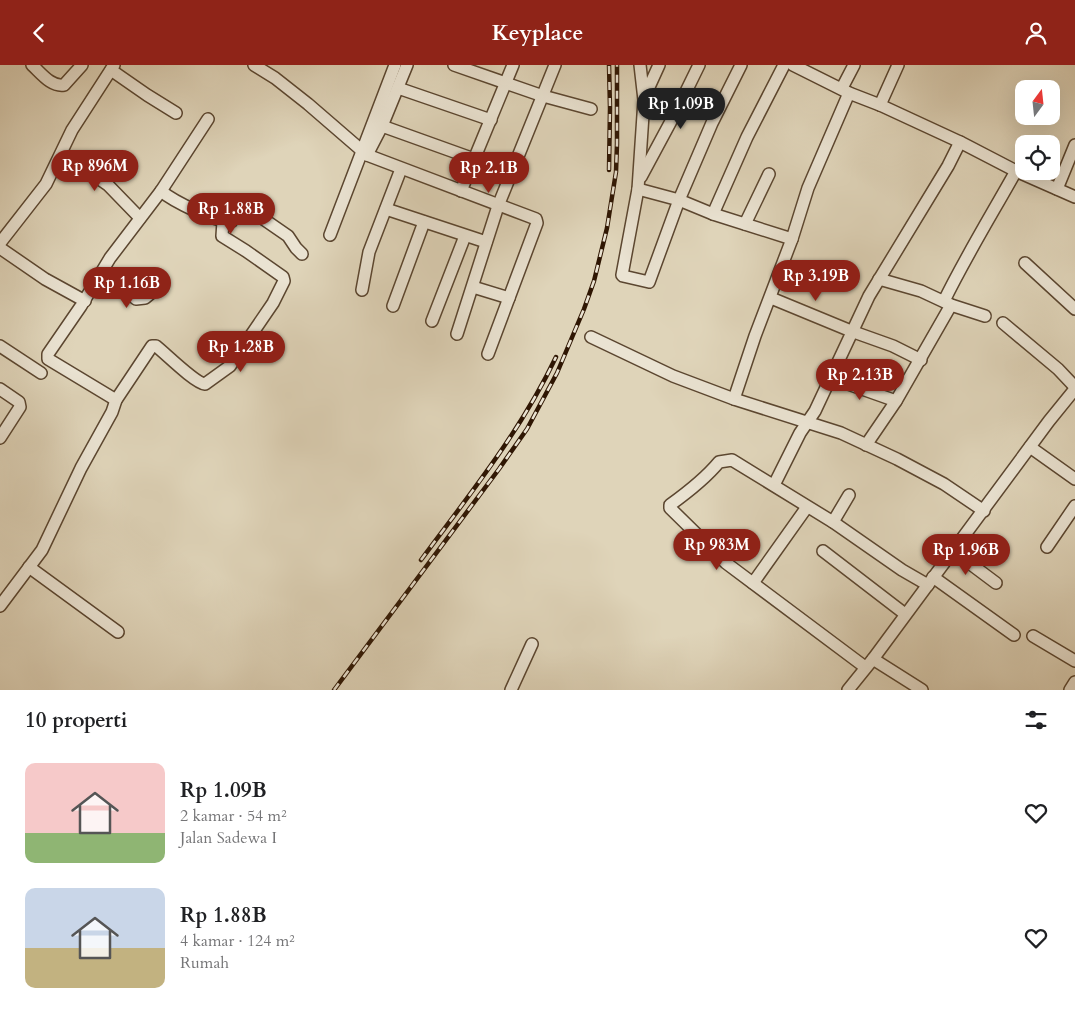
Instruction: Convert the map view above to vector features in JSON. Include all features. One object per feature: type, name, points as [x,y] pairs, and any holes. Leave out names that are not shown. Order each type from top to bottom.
[{"type":"street","points":[[32,65],[52,83],[59,86],[64,85],[81,65]]},
{"type":"street","points":[[254,65],[275,78],[308,104],[365,153],[401,169],[537,221],[488,354]]},
{"type":"street","points":[[365,153],[372,122],[395,65]]},
{"type":"street","points":[[330,235],[365,153],[382,126],[407,65]]},
{"type":"street","points":[[454,65],[543,96],[591,109]]},
{"type":"street","points":[[461,191],[513,65]]},
{"type":"street","points":[[457,334],[498,206],[555,65]]},
{"type":"street","points":[[640,65],[644,100],[638,185],[623,276],[650,281],[679,200],[712,123],[741,65]]},
{"type":"street","points":[[644,100],[659,65]]},
{"type":"street","points":[[638,185],[699,65]]},
{"type":"street","points":[[713,214],[747,137],[784,65]]},
{"type":"street","points":[[793,65],[815,70],[845,90],[960,142],[1015,170]]},
{"type":"street","points":[[734,399],[754,336],[792,239],[808,188],[854,65]]},
{"type":"street","points":[[880,105],[898,65]]},
{"type":"street","points":[[0,243],[46,184],[72,130],[113,67],[147,95],[176,113]]},
{"type":"street","points":[[398,88],[491,120]]},
{"type":"street","points":[[116,400],[48,359],[48,354],[140,217],[161,191],[208,119]]},
{"type":"street","points":[[382,126],[474,159]]},
{"type":"street","points":[[774,485],[800,433],[815,411],[869,295],[948,166],[960,142]]},
{"type":"street","points":[[1057,189],[1075,145]]},
{"type":"street","points":[[62,153],[108,185],[140,217]]},
{"type":"street","points":[[362,289],[369,252],[401,169]]},
{"type":"street","points":[[866,445],[921,360],[963,262],[1015,173]]},
{"type":"street","points":[[745,224],[769,174]]},
{"type":"street","points":[[1036,180],[1075,197]]},
{"type":"street","points":[[638,185],[713,214],[792,239]]},
{"type":"street","points":[[161,191],[177,203],[223,221],[232,221],[239,207],[246,207],[288,236],[302,254]]},
{"type":"street","points":[[386,209],[486,242]]},
{"type":"street","points":[[0,606],[42,550],[68,493],[116,400],[152,346],[156,346],[193,379],[201,384],[205,384],[230,366],[273,303],[284,281],[283,277],[222,236],[223,221]]},
{"type":"street","points":[[393,306],[424,221]]},
{"type":"street","points":[[432,321],[465,236]]},
{"type":"street","points":[[0,248],[45,279],[85,301]]},
{"type":"street","points":[[1026,263],[1075,309]]},
{"type":"street","points":[[100,275],[136,299],[145,298],[156,289]]},
{"type":"street","points":[[880,279],[921,291],[947,303],[985,316]]},
{"type":"street","points":[[473,287],[509,298]]},
{"type":"street","points":[[770,298],[893,346],[921,360]]},
{"type":"street","points":[[848,690],[1075,388],[1058,369],[1003,323]]},
{"type":"street","points":[[592,337],[665,373],[734,399],[841,433],[897,459],[944,484],[984,511]]},
{"type":"street","points":[[0,346],[40,373]]},
{"type":"street","points":[[831,378],[896,401]]},
{"type":"street","points":[[0,389],[20,404],[20,407],[0,438]]},
{"type":"street","points":[[1030,447],[1075,479]]},
{"type":"street","points":[[922,690],[869,663],[753,583],[704,543],[670,507],[693,489],[719,462],[732,460],[833,522],[902,570],[930,581],[1014,635]]},
{"type":"street","points":[[833,522],[849,495]]},
{"type":"street","points":[[1047,547],[1075,505]]},
{"type":"street","points":[[753,583],[807,507]]},
{"type":"street","points":[[956,548],[972,565],[996,583]]},
{"type":"street","points":[[823,551],[905,615]]},
{"type":"street","points":[[29,567],[118,632]]},
{"type":"street","points":[[1033,636],[1075,661]]},
{"type":"street","points":[[511,690],[532,644]]},
{"type":"street","points":[[1070,690],[1075,682]]},
{"type":"railway","points":[[609,65],[609,170]]},
{"type":"railway","points":[[334,690],[499,469],[527,429],[557,373],[594,281],[607,228],[616,172],[617,65]]},
{"type":"railway","points":[[421,560],[511,437],[556,357]]}]
